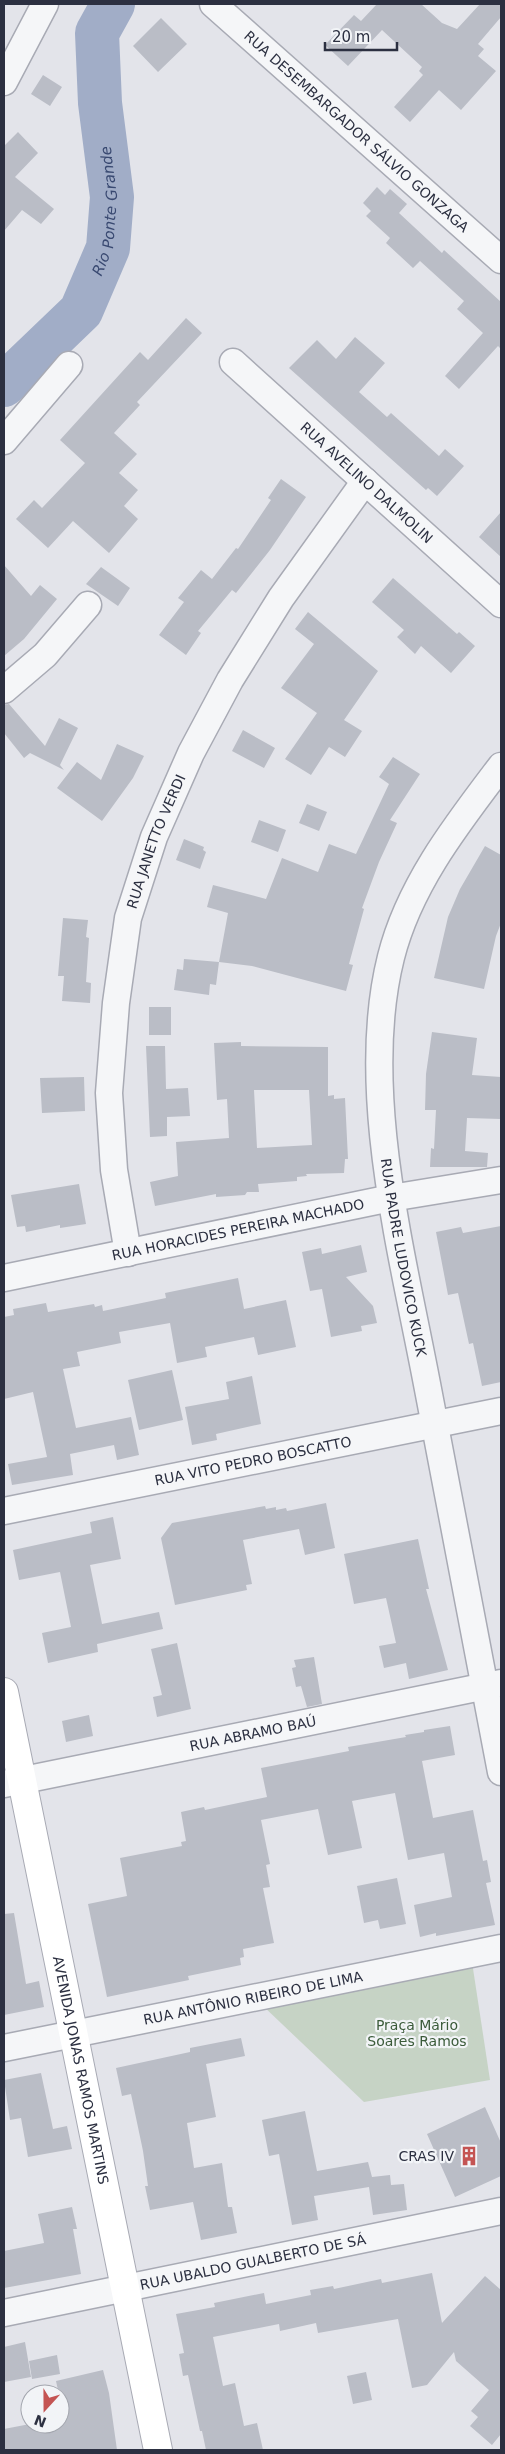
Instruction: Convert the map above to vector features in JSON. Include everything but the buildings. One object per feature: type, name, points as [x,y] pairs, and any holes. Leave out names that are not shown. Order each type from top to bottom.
[{"type":"main road","name":"AVENIDA JONAS RAMOS MARTINS","points":[[4,1692],[13,1782],[73,2034],[158,2450]]},
{"type":"street","points":[[4,82],[45,4]]},
{"type":"street","name":"RUA DESEMBARGADOR SÁLVIO GONZAGA","points":[[213,4],[501,260]]},
{"type":"street","name":"RUA AVELINO DALMOLIN","points":[[232,362],[501,604]]},
{"type":"street","points":[[4,441],[69,365]]},
{"type":"street","name":"RUA JANETTO VERDI","points":[[128,1253],[114,1170],[109,1093],[116,1003],[128,918],[154,837],[191,753],[230,680],[281,598],[364,481]]},
{"type":"street","points":[[4,690],[45,654],[88,605]]},
{"type":"street","name":"RUA PADRE LUDOVICO KUCK","points":[[501,766],[440,851],[411,902],[392,955],[380,1013],[380,1091],[391,1198],[435,1424],[493,1684],[501,1772]]},
{"type":"street","name":"RUA HORACIDES PEREIRA MACHADO","points":[[4,1278],[391,1198],[501,1180]]},
{"type":"street","name":"RUA VITO PEDRO BOSCATTO","points":[[4,1511],[501,1411]]},
{"type":"street","name":"RUA ABRAMO BAÚ","points":[[13,1782],[493,1684]]},
{"type":"street","name":"RUA ANTÔNIO RIBEIRO DE LIMA","points":[[4,2048],[501,1948]]},
{"type":"street","name":"RUA UBALDO GUALBERTO DE SÁ","points":[[4,2313],[501,2211]]},
{"type":"green space","name":"Praça Mário Soares Ramos","points":[[472,1962],[490,2080],[364,2102],[261,2004]]},
{"type":"waterway","name":"Rio Ponte Grande","points":[[4,385],[81,311],[108,248],[112,197],[100,103],[97,33],[113,4]]},
{"type":"place","name":"CRAS IV","points":[[469,2156]]}]
